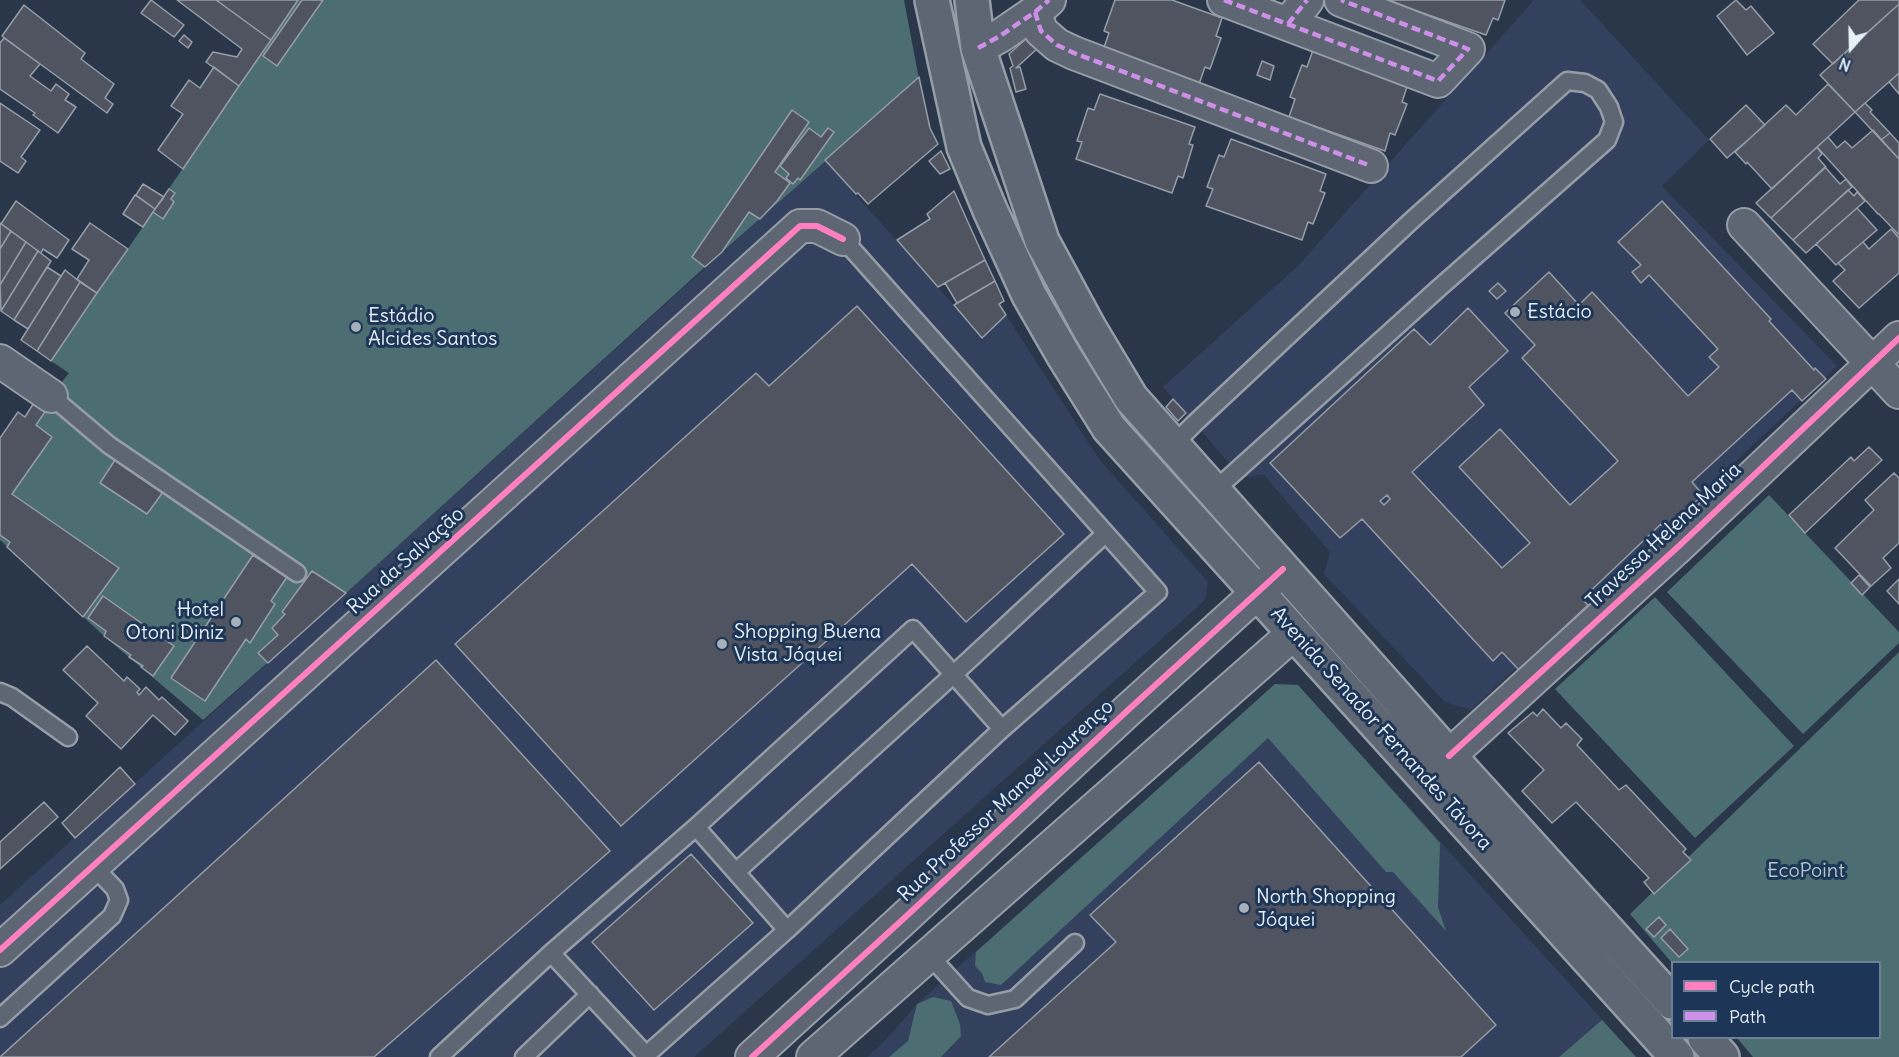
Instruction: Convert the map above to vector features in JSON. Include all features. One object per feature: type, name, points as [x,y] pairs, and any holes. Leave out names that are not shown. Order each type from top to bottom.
[{"type":"main road","name":"Avenida Senador Fernandes Távora","points":[[932,0],[964,147],[990,210],[1029,295],[1109,428],[1677,1057]]},
{"type":"main road","name":"Avenida Senador Fernandes Távora","points":[[972,0],[978,48],[1042,241],[1089,328],[1131,398],[1449,756],[1671,1001]]},
{"type":"main road","points":[[1705,1039],[1722,1057]]},
{"type":"street","points":[[1224,0],[1438,81],[1468,49],[1341,0]]},
{"type":"street","points":[[1288,24],[1307,0]]},
{"type":"street","points":[[978,48],[1000,36],[1042,6]]},
{"type":"street","points":[[1042,6],[1041,31],[1057,45],[1371,166]]},
{"type":"street","points":[[1744,225],[1899,392]]},
{"type":"street","name":"Rua da Salvação","points":[[0,950],[800,226],[817,226],[843,239]]},
{"type":"street","name":"Travessa Helena Maria","points":[[1449,756],[1680,545],[1899,338]]},
{"type":"street","points":[[0,361],[51,396]]},
{"type":"street","name":"Rua Professor Manoel Lourenço","points":[[752,1057],[1283,569]]},
{"type":"street","points":[[813,1057],[1294,633]]},
{"type":"street","points":[[900,922],[929,955]]},
{"type":"lane","points":[[1173,445],[1411,221],[1567,81],[1585,83],[1598,90],[1609,107],[1614,122],[1606,140],[1214,491]]},
{"type":"lane","points":[[551,953],[645,1056],[787,930],[1002,729],[1158,592],[843,239]]},
{"type":"lane","points":[[51,396],[110,445],[297,573]]},
{"type":"lane","points":[[736,872],[1105,534]]},
{"type":"lane","points":[[439,1057],[551,953],[696,827],[913,629],[1002,729]]},
{"type":"lane","points":[[0,692],[12,697],[68,737]]},
{"type":"lane","points":[[696,827],[787,930]]},
{"type":"lane","points":[[0,1018],[112,916],[119,900],[115,889],[94,867]]},
{"type":"lane","points":[[929,955],[968,998],[988,1005],[1015,999],[1075,943]]},
{"type":"lane","points":[[524,1057],[590,994]]},
{"type":"shaded area","name":"Estácio","points":[[1534,0],[1580,0],[1709,140],[1662,186],[1837,366],[1471,710],[1445,702],[1324,574],[1330,552],[1263,474],[1242,478],[1163,387],[1297,267]]},
{"type":"shaded area","name":"Shopping Buena Vista Jóquei","points":[[825,160],[982,337],[1006,315],[1099,459],[1208,582],[1205,600],[694,1057],[0,1057],[0,905]]},
{"type":"shaded area","points":[[1275,684],[1298,685],[1636,1057],[867,1057],[883,1043],[917,1004]]},
{"type":"green space","name":"Estádio Alcides Santos","points":[[298,0],[904,0],[919,79],[705,267],[203,720],[104,636],[0,540],[0,438],[18,412],[25,417],[35,401],[51,396],[69,373],[51,361]]},
{"type":"green space","points":[[1769,495],[1899,632],[1899,643],[1803,734],[1667,592]]},
{"type":"green space","points":[[1655,597],[1794,746],[1695,838],[1555,689]]},
{"type":"green space","name":"EcoPoint","points":[[1899,652],[1899,1057],[1753,1057],[1738,1039],[1881,1039],[1881,961],[1671,962],[1630,914]]},
{"type":"green space","points":[[1275,684],[1298,685],[1440,843],[1438,907],[1446,931],[1393,872],[1386,872],[1268,738],[1001,985],[985,982],[982,973],[975,966],[976,952]]},
{"type":"green space","points":[[933,997],[951,1001],[960,1024],[961,1036],[941,1057],[889,1057],[908,1041],[917,1004]]},
{"type":"green space","points":[[1602,1020],[1636,1057],[1559,1057]]},
{"type":"building","points":[[151,0],[184,25],[174,37],[141,13]]},
{"type":"building","points":[[177,0],[216,0],[271,40],[239,86],[206,62],[213,52],[237,57],[242,49]]},
{"type":"building","points":[[216,0],[298,0],[271,40]]},
{"type":"building","points":[[302,0],[323,0],[277,66],[263,56]]},
{"type":"building","points":[[1115,0],[1172,0],[1222,18],[1216,36],[1221,38],[1210,69],[1205,67],[1199,84],[1103,50],[1109,33],[1104,31]]},
{"type":"building","points":[[1391,0],[1505,0],[1498,20],[1493,18],[1486,35],[1391,2]]},
{"type":"building","points":[[1736,0],[1746,10],[1751,6],[1774,33],[1747,55],[1717,16]]},
{"type":"building","points":[[1859,0],[1899,0],[1899,4],[1833,64],[1813,44]]},
{"type":"building","points":[[1899,4],[1899,73],[1855,112],[1820,75]]},
{"type":"building","points":[[24,5],[85,53],[81,59],[114,84],[105,98],[113,104],[107,113],[2,36]]},
{"type":"building","points":[[184,35],[192,42],[188,48],[179,41]]},
{"type":"building","points":[[1028,37],[1038,48],[1016,68],[1020,67],[1026,89],[1016,92],[1009,54]]},
{"type":"building","points":[[4,38],[40,64],[30,76],[51,91],[56,84],[69,94],[65,100],[76,107],[58,133],[33,115],[35,113],[0,89],[0,43]]},
{"type":"building","points":[[1313,50],[1408,84],[1402,102],[1407,104],[1395,135],[1390,133],[1385,151],[1289,117],[1295,99],[1290,97],[1302,65],[1307,67]]},
{"type":"building","points":[[1262,61],[1274,66],[1270,80],[1257,75]]},
{"type":"building","points":[[214,67],[239,86],[183,169],[158,150],[183,114],[171,106],[189,80],[200,88]]},
{"type":"building","points":[[1899,73],[1899,94],[1889,82]]},
{"type":"building","points":[[919,77],[930,128],[938,144],[868,204],[825,160]]},
{"type":"building","points":[[1828,84],[1855,112],[1772,189],[1735,152],[1786,105],[1796,115]]},
{"type":"building","points":[[1100,94],[1195,127],[1189,144],[1193,145],[1183,178],[1178,176],[1172,193],[1076,159],[1082,142],[1077,141],[1088,108],[1094,110]]},
{"type":"building","points":[[0,103],[40,130],[21,157],[26,161],[18,173],[0,161]]},
{"type":"building","points":[[1865,103],[1872,110],[1870,112],[1890,133],[1881,140],[1855,112]]},
{"type":"building","points":[[1746,105],[1765,125],[1727,158],[1710,139]]},
{"type":"building","points":[[792,110],[809,122],[775,172],[790,183],[760,219],[749,212],[722,252],[705,267],[692,257]]},
{"type":"building","points":[[809,128],[821,137],[828,128],[834,132],[800,180],[798,178],[793,184],[786,178],[789,174],[780,166]]},
{"type":"building","points":[[1873,130],[1899,159],[1899,235],[1817,147],[1828,137],[1837,148],[1845,141],[1852,148]]},
{"type":"building","points":[[1890,133],[1899,143],[1899,159],[1881,140]]},
{"type":"building","points":[[1231,139],[1326,174],[1320,191],[1325,193],[1313,224],[1308,222],[1302,240],[1206,206],[1213,189],[1207,187],[1219,155],[1224,157]]},
{"type":"building","points":[[1817,147],[1822,154],[1818,158],[1826,167],[1771,218],[1756,203]]},
{"type":"building","points":[[941,151],[950,169],[940,174],[929,161]]},
{"type":"building","points":[[1825,167],[1840,184],[1846,179],[1852,187],[1793,240],[1771,218]]},
{"type":"building","points":[[143,184],[164,197],[155,209],[136,195]]},
{"type":"building","points":[[169,189],[175,193],[171,199],[174,202],[163,219],[153,212]]},
{"type":"building","points":[[1848,190],[1854,196],[1857,192],[1865,201],[1806,253],[1793,240]]},
{"type":"building","points":[[954,191],[985,260],[938,287],[897,240],[930,219],[927,214]]},
{"type":"building","points":[[135,195],[155,209],[143,227],[123,214]]},
{"type":"building","points":[[16,201],[69,240],[57,258],[43,249],[41,253],[1,224]]},
{"type":"building","points":[[1662,201],[1771,319],[1769,321],[1814,370],[1815,368],[1826,379],[1802,401],[1792,390],[1692,482],[1703,495],[1666,529],[1661,524],[1582,599],[1588,605],[1519,670],[1502,652],[1493,661],[1362,519],[1340,538],[1270,463],[1414,329],[1430,345],[1468,308],[1508,351],[1469,387],[1484,405],[1412,472],[1502,568],[1530,543],[1459,467],[1500,429],[1570,505],[1618,461],[1522,358],[1535,345],[1505,313],[1549,272],[1579,305],[1592,292],[1688,396],[1719,367],[1709,357],[1718,349],[1649,275],[1641,283],[1632,272],[1641,265],[1618,242]],"holes":[[[1387,495],[1390,499],[1384,505],[1380,501]]]},
{"type":"building","points":[[1857,208],[1877,230],[1836,265],[1816,244]]},
{"type":"building","points":[[0,223],[11,231],[0,249]]},
{"type":"building","points":[[90,223],[128,249],[97,293],[77,279],[89,260],[72,249]]},
{"type":"building","points":[[1891,229],[1899,238],[1899,273],[1859,308],[1833,281],[1845,270],[1838,263],[1863,242],[1869,249]]},
{"type":"building","points":[[11,231],[26,242],[0,285],[0,249]]},
{"type":"building","points":[[26,242],[38,251],[1,311],[0,285]]},
{"type":"building","points":[[38,251],[51,261],[14,320],[1,311]]},
{"type":"building","points":[[985,260],[995,281],[957,303],[945,283]]},
{"type":"building","points":[[47,267],[61,276],[28,329],[14,320]]},
{"type":"building","points":[[65,270],[80,282],[37,351],[21,340]]},
{"type":"building","points":[[995,281],[1004,301],[999,304],[1006,315],[982,338],[954,305]]},
{"type":"building","points":[[80,282],[97,293],[51,361],[37,351]]},
{"type":"building","points":[[1498,283],[1506,291],[1497,299],[1489,291]]},
{"type":"building","points":[[857,306],[1064,534],[966,622],[912,564],[621,826],[455,644],[756,373],[769,386]]},
{"type":"building","points":[[1173,399],[1186,413],[1178,421],[1166,407]]},
{"type":"building","points":[[35,401],[47,409],[36,425],[52,437],[12,494],[119,568],[83,617],[7,547],[10,542],[0,535],[0,438],[18,412],[25,417]]},
{"type":"building","points":[[1869,447],[1882,460],[1805,533],[1789,515],[1851,457],[1854,461]]},
{"type":"building","points":[[115,460],[163,492],[147,514],[100,483]]},
{"type":"building","points":[[1894,473],[1899,478],[1899,543],[1883,558],[1891,568],[1871,586],[1835,548],[1874,510],[1865,500]]},
{"type":"building","name":"Hotel Otoni Diniz","points":[[253,555],[287,577],[271,601],[275,604],[250,643],[246,639],[205,701],[171,678]]},
{"type":"building","points":[[312,571],[346,593],[268,663],[258,653],[278,635],[272,628],[285,614],[282,612]]},
{"type":"building","points":[[1859,575],[1870,587],[1862,595],[1851,583]]},
{"type":"building","points":[[1899,579],[1899,604],[1887,591]]},
{"type":"building","points":[[103,596],[174,646],[153,676],[129,657],[131,655],[104,636],[106,631],[88,618]]},
{"type":"building","points":[[87,646],[124,681],[127,677],[140,689],[137,692],[139,695],[146,687],[159,700],[162,697],[188,721],[175,735],[153,715],[121,749],[86,716],[98,703],[63,670]]},
{"type":"building","points":[[436,660],[610,851],[374,1057],[0,1057]]},
{"type":"building","points":[[1543,709],[1561,728],[1566,723],[1582,739],[1577,745],[1619,790],[1626,785],[1686,849],[1683,852],[1691,860],[1654,894],[1644,882],[1649,878],[1576,802],[1552,823],[1522,791],[1544,770],[1508,733],[1533,712],[1537,716]]},
{"type":"building","name":"North Shopping Jóquei","points":[[1259,762],[1496,1025],[1461,1057],[989,1057],[1116,942],[1090,915]]},
{"type":"building","points":[[120,767],[135,784],[75,838],[62,823]]},
{"type":"building","points":[[44,802],[58,817],[0,869],[0,842]]},
{"type":"building","points":[[691,854],[753,923],[654,1010],[592,942]]},
{"type":"building","points":[[1659,917],[1666,925],[1654,937],[1646,929]]},
{"type":"building","points":[[1670,929],[1688,949],[1679,957],[1661,938]]},
{"type":"marked path","points":[[978,48],[1000,36],[1049,0]]},
{"type":"marked path","points":[[1224,0],[1438,81],[1468,49],[1341,0]]},
{"type":"marked path","points":[[1288,24],[1307,0]]},
{"type":"marked path","points":[[1035,12],[1041,31],[1057,45],[1074,53],[1371,166]]},
{"type":"cycle path","points":[[0,950],[800,226],[817,226],[843,239]]},
{"type":"cycle path","points":[[1449,756],[1680,545],[1899,338]]},
{"type":"cycle path","points":[[752,1057],[1283,569]]},
{"type":"place","name":"Estácio","points":[[1515,312]]},
{"type":"place","name":"Estádio Alcides Santos","points":[[356,327]]},
{"type":"place","name":"Hotel Otoni Diniz","points":[[236,622]]},
{"type":"place","name":"Shopping Buena Vista Jóquei","points":[[722,644]]},
{"type":"place","name":"North Shopping Jóquei","points":[[1244,908]]}]
